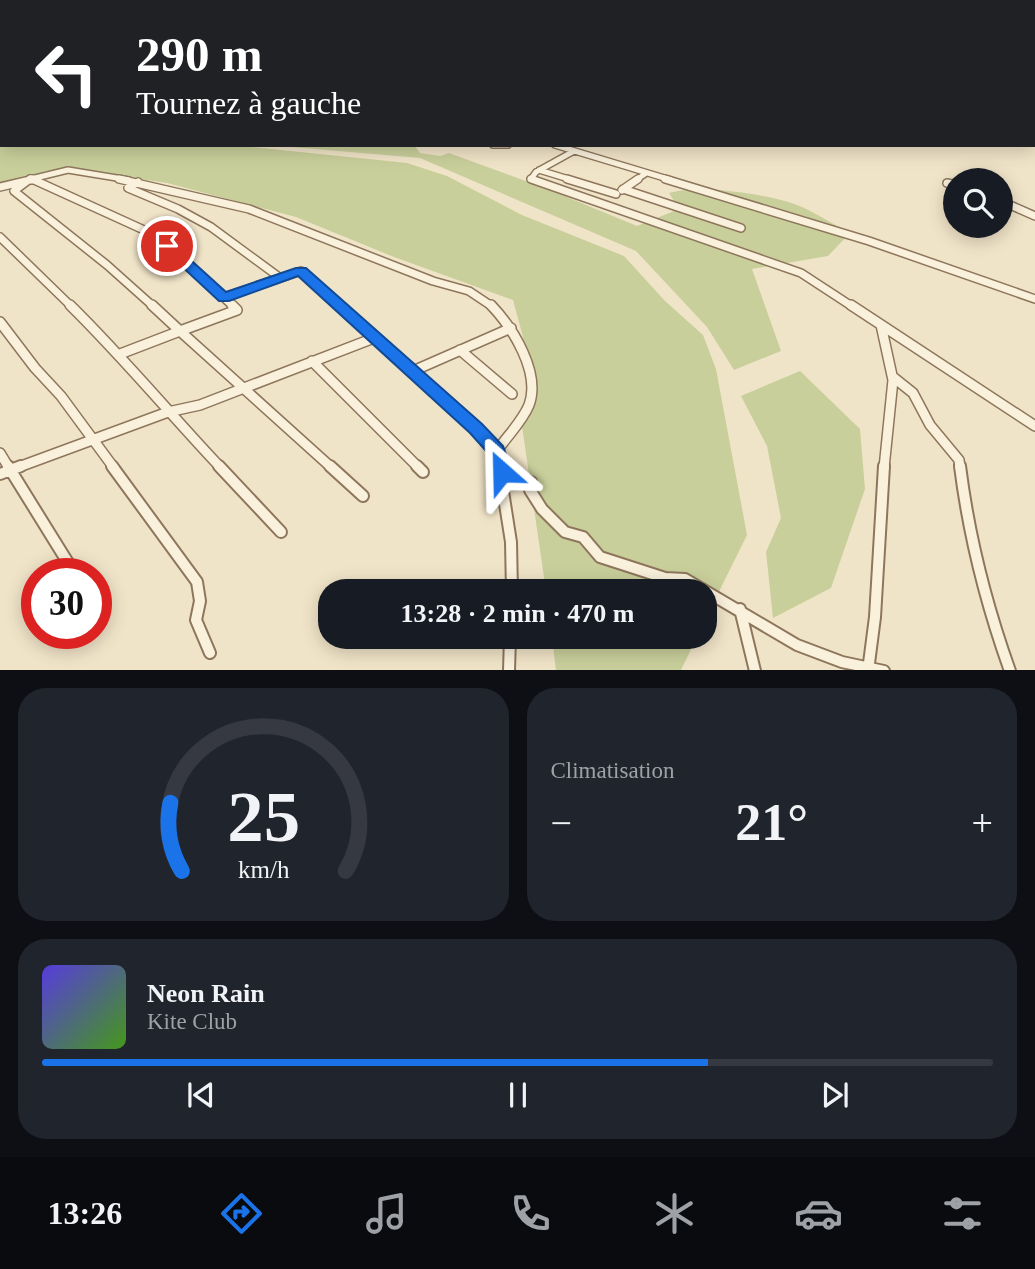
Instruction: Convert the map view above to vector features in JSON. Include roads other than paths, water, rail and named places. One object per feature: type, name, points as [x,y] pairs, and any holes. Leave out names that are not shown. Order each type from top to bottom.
[{"type":"street","points":[[561,147],[869,241],[1035,299]]},
{"type":"street","points":[[574,151],[539,170],[531,177],[533,181],[794,270],[827,287],[1035,426]]},
{"type":"street","points":[[0,187],[72,170],[138,182],[249,209],[487,301],[511,328],[525,362],[532,393],[528,407],[496,450]]},
{"type":"street","points":[[539,170],[741,228]]},
{"type":"street","points":[[603,204],[645,174]]},
{"type":"street","points":[[31,178],[144,230],[167,246],[237,310],[120,354]]},
{"type":"street","points":[[31,178],[14,191],[107,265],[363,496]]},
{"type":"street","points":[[138,182],[128,188],[178,209],[211,227],[279,277]]},
{"type":"street","points":[[1013,206],[1035,216]]},
{"type":"street","points":[[0,237],[120,354],[168,412],[281,533]]},
{"type":"street","points":[[224,297],[301,271],[476,428],[496,450],[502,472],[513,558],[512,579]]},
{"type":"street","points":[[0,322],[197,582],[200,601],[196,620],[210,653]]},
{"type":"street","points":[[866,670],[875,617],[885,446],[893,377],[881,325]]},
{"type":"street","points":[[413,371],[511,328]]},
{"type":"street","points":[[5,472],[168,412],[200,405],[374,338]]},
{"type":"street","points":[[460,351],[512,394]]},
{"type":"street","points":[[312,361],[423,472]]},
{"type":"street","points":[[893,377],[913,393],[930,425],[960,460],[965,505],[987,606],[1010,670]]},
{"type":"street","points":[[0,453],[5,472],[64,558]]},
{"type":"street","points":[[502,472],[531,482],[530,490],[542,509],[565,532],[583,537],[600,557],[665,578],[685,579],[699,584],[797,645],[866,670],[884,670]]},
{"type":"street","points":[[740,609],[755,670]]},
{"type":"street","points":[[509,670],[510,649]]}]
